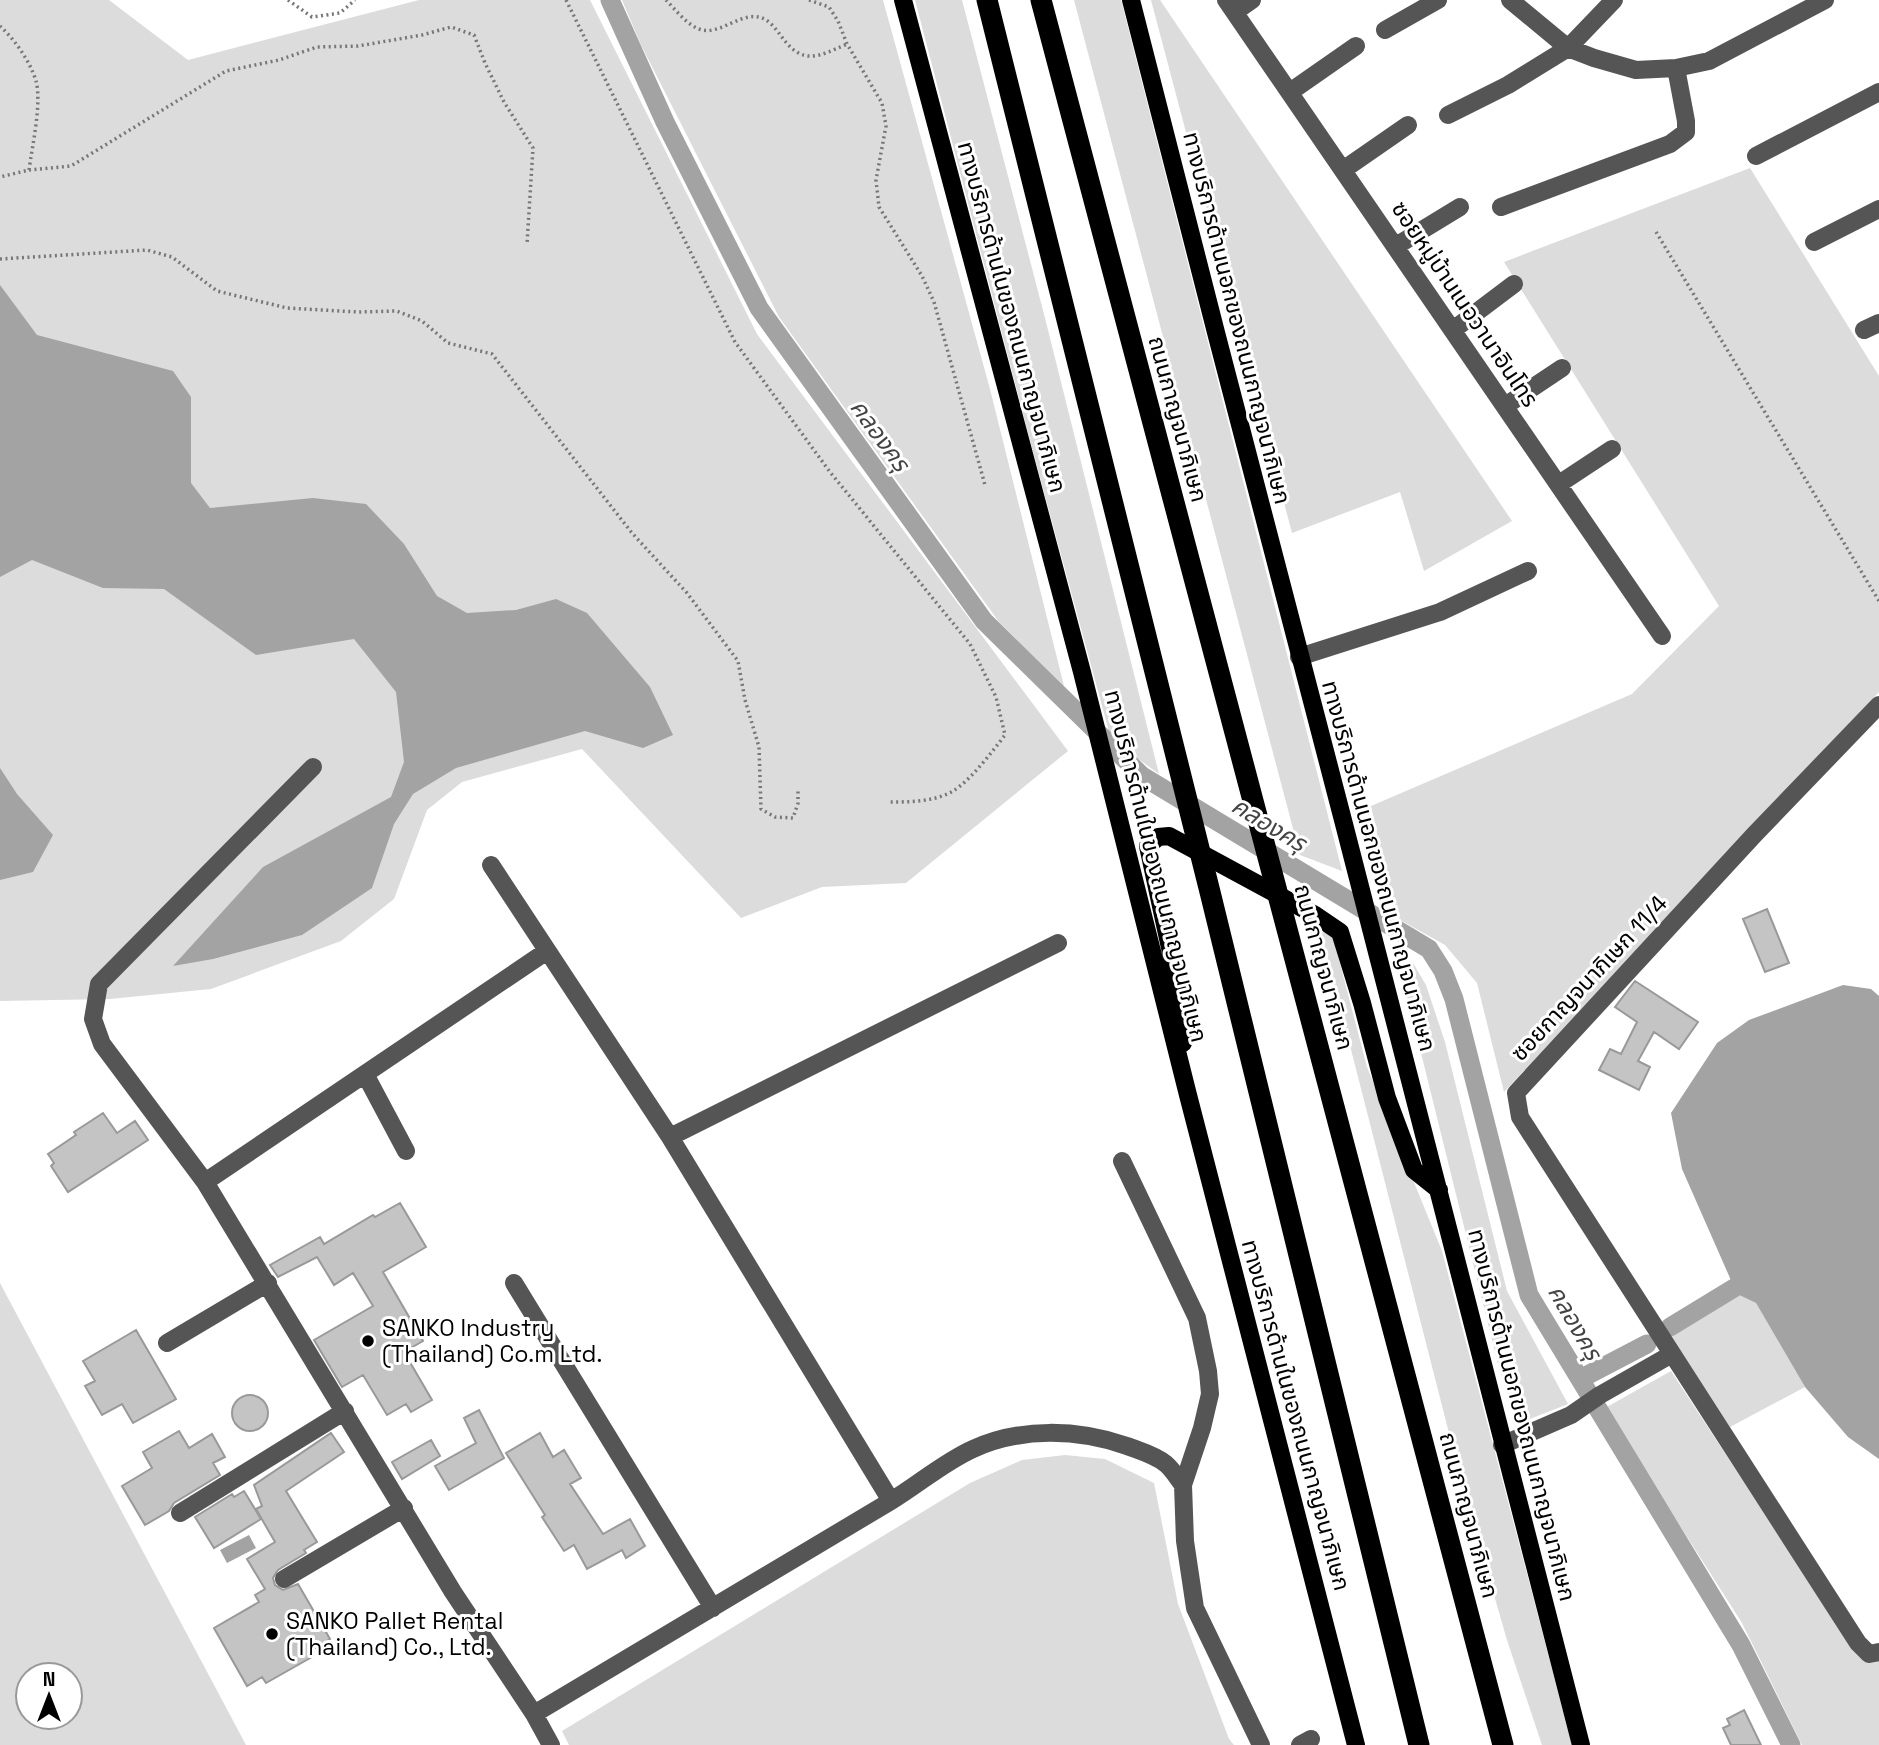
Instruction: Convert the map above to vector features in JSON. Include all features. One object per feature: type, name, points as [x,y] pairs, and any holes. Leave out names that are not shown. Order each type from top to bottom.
[{"type":"highway","points":[[987,0],[1155,681],[1210,892],[1419,1745]]},
{"type":"highway","name":"ถนนกาญจนาภิเษก","points":[[1041,0],[1503,1745]]},
{"type":"main road","name":"ทางบริการด้านในของถนนกาญจนาภิเษก","points":[[903,0],[1082,672],[1356,1745]]},
{"type":"main road","name":"ทางบริการด้านนอกของถนนกาญจนาภิเษก","points":[[1131,0],[1581,1745]]},
{"type":"main road","points":[[1188,1095],[1180,994],[1149,846],[1158,837],[1169,836],[1315,915],[1340,932],[1387,1098],[1414,1170],[1439,1189]]},
{"type":"street","points":[[1231,6],[1252,0]]},
{"type":"street","points":[[1385,30],[1437,0]]},
{"type":"street","points":[[1510,0],[1568,48],[1636,70],[1676,68],[1709,61],[1825,0]]},
{"type":"street","points":[[1448,115],[1508,85],[1568,48],[1614,0]]},
{"type":"street","name":"ซอยหมู่บ้านเนอวานาอินโทร","points":[[1231,6],[1662,636]]},
{"type":"street","points":[[1290,92],[1356,46]]},
{"type":"street","points":[[1501,207],[1670,144],[1686,132],[1676,68]]},
{"type":"street","points":[[1756,156],[1879,92]]},
{"type":"street","points":[[1343,170],[1408,125]]},
{"type":"street","points":[[1396,246],[1460,207]]},
{"type":"street","points":[[1814,242],[1879,209]]},
{"type":"street","points":[[1453,330],[1514,284]]},
{"type":"street","points":[[1505,406],[1562,368]]},
{"type":"street","points":[[1559,484],[1612,450]]},
{"type":"street","points":[[1299,657],[1440,612],[1528,571]]},
{"type":"street","name":"ซอยกาญจนาภิเษก 11/4","points":[[1879,705],[1516,1093],[1520,1117],[1858,1643],[1868,1654],[1879,1652]]},
{"type":"street","points":[[313,767],[99,984],[93,1019],[102,1044],[205,1182],[453,1592],[534,1714],[551,1745]]},
{"type":"street","points":[[491,865],[670,1138],[891,1501]]},
{"type":"street","points":[[670,1138],[1058,943]]},
{"type":"street","points":[[205,1182],[547,951]]},
{"type":"street","points":[[365,1074],[406,1151]]},
{"type":"street","points":[[1122,1161],[1197,1318],[1210,1394],[1183,1485],[1185,1541],[1195,1608],[1261,1745]]},
{"type":"street","points":[[167,1343],[268,1283]]},
{"type":"street","points":[[514,1283],[713,1608]]},
{"type":"street","points":[[1502,1446],[1571,1415],[1600,1395],[1672,1354]]},
{"type":"street","points":[[180,1513],[345,1411]]},
{"type":"street","points":[[534,1714],[891,1501],[942,1466],[994,1440],[1032,1433],[1078,1435],[1114,1442],[1147,1453],[1166,1464],[1183,1485]]},
{"type":"street","points":[[284,1579],[404,1508]]},
{"type":"path","points":[[288,0],[312,18],[340,13],[355,0]]},
{"type":"path","points":[[566,0],[735,342],[830,472],[970,644],[996,697],[1005,735],[985,760],[952,791],[917,802],[888,802]]},
{"type":"path","points":[[666,0],[699,29],[710,30],[753,16],[762,18],[774,26],[791,50],[805,57],[820,56],[847,44]]},
{"type":"path","points":[[809,0],[829,7],[847,44],[882,103],[886,126],[876,180],[879,207],[922,276],[934,302],[985,485]]},
{"type":"path","points":[[0,26],[19,47],[37,83],[37,117],[29,170]]},
{"type":"path","points":[[0,177],[29,170],[71,166],[226,71],[279,61],[317,47],[358,46],[451,27],[474,35],[504,102],[533,148],[527,244]]},
{"type":"path","points":[[1656,232],[1879,601]]},
{"type":"path","points":[[0,258],[147,250],[172,257],[217,291],[287,308],[397,311],[422,321],[448,343],[492,354],[632,533],[687,593],[738,661],[745,700],[759,747],[761,809],[775,817],[793,818],[798,803],[798,789]]},
{"type":"shaded area","points":[[0,0],[109,0],[188,60],[419,0],[590,0],[757,334],[1068,751],[906,883],[822,887],[741,918],[582,749],[462,782],[427,810],[394,899],[341,941],[211,989],[110,999],[0,1001]]},
{"type":"shaded area","points":[[622,0],[883,0],[990,389],[1064,686],[999,622],[779,317],[641,45]]},
{"type":"shaded area","points":[[915,0],[962,0],[1159,774],[1111,739]]},
{"type":"shaded area","points":[[1074,0],[1121,0],[1342,871],[1300,855]]},
{"type":"shaded area","points":[[1151,0],[1160,0],[1512,521],[1424,571],[1400,492],[1292,533]]},
{"type":"shaded area","points":[[1750,168],[1879,376],[1879,692],[1504,1092],[1477,983],[1445,945],[1395,917],[1371,806],[1632,694],[1719,606],[1504,262]]},
{"type":"shaded area","points":[[0,285],[37,335],[173,371],[191,397],[191,483],[210,508],[313,498],[366,504],[404,544],[437,596],[467,613],[516,610],[556,599],[587,613],[650,687],[673,735],[643,748],[585,731],[456,768],[413,794],[394,824],[372,888],[302,935],[213,959],[173,966],[263,867],[391,797],[404,762],[396,692],[354,639],[256,655],[164,589],[103,588],[32,560],[0,577]]},
{"type":"shaded area","points":[[0,768],[17,794],[53,835],[33,872],[0,880]]},
{"type":"shaded area","points":[[1321,932],[1332,933],[1367,1067],[1442,1251],[1572,1745],[1542,1745],[1507,1640],[1462,1484]]},
{"type":"shaded area","points":[[1398,960],[1413,963],[1426,985],[1445,1042],[1507,1291],[1568,1404],[1517,1424],[1499,1368]]},
{"type":"shaded area","points":[[1843,985],[1871,989],[1879,996],[1879,1459],[1848,1437],[1805,1387],[1756,1303],[1737,1294],[1682,1169],[1671,1113],[1717,1043],[1749,1020]]},
{"type":"shaded area","points":[[0,1283],[246,1745],[0,1745]]},
{"type":"shaded area","points":[[1737,1294],[1756,1303],[1805,1387],[1730,1427],[1669,1333],[1703,1311]]},
{"type":"shaded area","points":[[1671,1371],[1856,1653],[1879,1659],[1879,1745],[1802,1745],[1742,1623],[1605,1408]]},
{"type":"shaded area","points":[[1065,1455],[1105,1459],[1154,1483],[1178,1604],[1229,1739],[1234,1745],[569,1745],[562,1731],[970,1483],[1022,1460]]},
{"type":"shaded area","points":[[249,1535],[256,1548],[227,1563],[220,1550]]},
{"type":"building","points":[[1767,909],[1789,963],[1765,972],[1743,919]]},
{"type":"building","points":[[1635,981],[1698,1022],[1679,1049],[1654,1032],[1638,1061],[1650,1067],[1639,1090],[1599,1070],[1610,1049],[1621,1054],[1637,1022],[1615,1007]]},
{"type":"building","points":[[103,1113],[117,1133],[135,1121],[148,1140],[68,1192],[51,1166],[54,1163],[48,1154]]},
{"type":"building","points":[[400,1203],[426,1247],[383,1272],[423,1341],[404,1352],[432,1400],[411,1412],[406,1404],[387,1415],[363,1375],[342,1387],[314,1340],[373,1306],[353,1273],[334,1285],[317,1257],[278,1277],[270,1265],[320,1237],[324,1244],[373,1215],[375,1217]]},
{"type":"building","points":[[136,1330],[176,1399],[133,1423],[122,1404],[102,1415],[85,1386],[95,1381],[83,1361]]},
{"type":"building","points":[[250,1395],[263,1400],[268,1413],[263,1426],[250,1431],[237,1426],[232,1413],[237,1400]]},
{"type":"building","points":[[479,1410],[504,1458],[449,1490],[435,1466],[476,1443],[464,1418]]},
{"type":"building","points":[[179,1431],[189,1448],[212,1434],[225,1457],[213,1463],[220,1475],[174,1503],[169,1511],[145,1525],[122,1486],[152,1468],[143,1452]]},
{"type":"building","points":[[331,1433],[344,1452],[286,1491],[317,1542],[304,1550],[306,1553],[278,1570],[273,1578],[275,1585],[283,1590],[298,1584],[330,1639],[309,1652],[312,1657],[266,1683],[262,1677],[247,1686],[214,1628],[259,1602],[255,1595],[265,1589],[247,1559],[275,1542],[256,1509],[262,1506],[254,1485]]},
{"type":"building","points":[[540,1433],[553,1457],[564,1450],[581,1478],[570,1484],[603,1534],[630,1519],[645,1546],[626,1558],[622,1550],[587,1569],[574,1545],[564,1551],[506,1453]]},
{"type":"building","points":[[431,1440],[440,1456],[402,1479],[392,1462]]},
{"type":"building","points":[[244,1491],[261,1519],[214,1548],[195,1517],[232,1494],[234,1497]]},
{"type":"building","points":[[1744,1710],[1761,1745],[1731,1745],[1723,1728],[1730,1725],[1727,1719]]},
{"type":"waterway","name":"คลองครุ","points":[[610,0],[665,122],[759,308],[984,621],[1142,776],[1429,949],[1443,971],[1454,999],[1529,1295],[1741,1645],[1791,1745]]},
{"type":"waterway","points":[[1670,1327],[1734,1288]]},
{"type":"waterway","points":[[1580,1379],[1647,1344]]},
{"type":"place","name":"SANKO Industry (Thailand) Co.m Ltd.","points":[[368,1341]]},
{"type":"place","name":"SANKO Pallet Rental (Thailand) Co., Ltd.","points":[[272,1634]]}]
